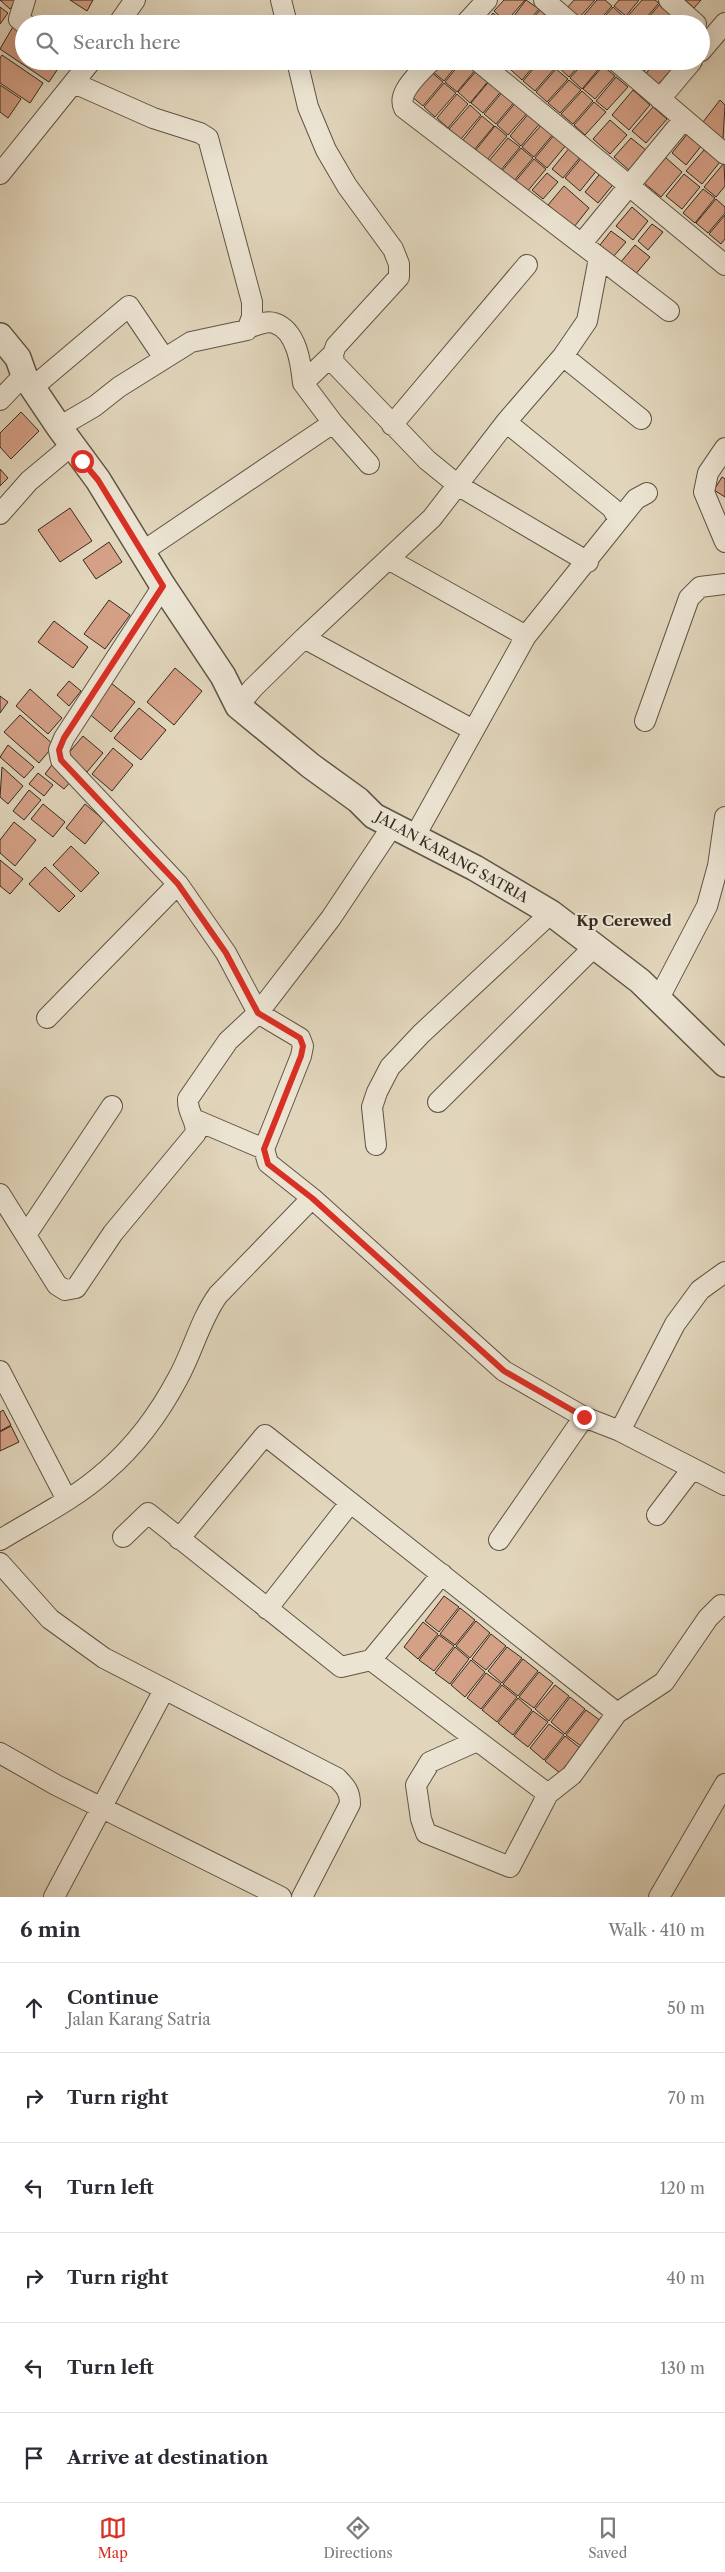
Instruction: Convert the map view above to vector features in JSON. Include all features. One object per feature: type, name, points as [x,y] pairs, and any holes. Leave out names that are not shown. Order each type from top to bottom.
[{"type":"street","points":[[20,15],[25,0]]},
{"type":"street","points":[[124,15],[135,0]]},
{"type":"street","points":[[281,0],[285,15]]},
{"type":"street","points":[[474,15],[487,0]]},
{"type":"street","points":[[544,0],[562,15]]},
{"type":"street","points":[[669,0],[686,15]]},
{"type":"street","points":[[0,174],[74,83],[81,70]]},
{"type":"street","points":[[299,70],[308,108],[326,150],[347,186],[393,249],[400,264],[399,277],[343,337],[333,354],[303,383]]},
{"type":"street","points":[[423,70],[403,94],[402,102],[404,108],[669,311]]},
{"type":"street","points":[[489,70],[725,265]]},
{"type":"street","points":[[626,70],[725,154]]},
{"type":"street","points":[[660,99],[684,70]]},
{"type":"street","points":[[74,83],[154,118],[200,133],[208,138],[252,302],[252,317],[247,328]]},
{"type":"street","points":[[582,243],[684,119]]},
{"type":"street","points":[[238,706],[253,688],[304,638],[432,518],[459,486],[506,422],[563,356],[587,321],[598,258]]},
{"type":"street","points":[[392,425],[527,265]]},
{"type":"street","points":[[0,400],[129,306],[164,358]]},
{"type":"street","points":[[0,514],[65,436],[95,406],[164,358],[191,342],[262,323],[273,322],[286,330],[300,359],[303,383],[333,423],[369,464]]},
{"type":"street","name":"JALAN KARANG SATRIA","points":[[0,336],[18,358],[28,381],[82,461],[98,480],[163,586],[223,676],[238,706],[311,766],[358,800],[374,816],[475,868],[551,913],[659,998],[725,1064]]},
{"type":"street","points":[[333,354],[334,363],[427,460],[459,486],[588,562]]},
{"type":"street","points":[[563,356],[641,419]]},
{"type":"street","points":[[506,422],[612,508],[619,520]]},
{"type":"street","points":[[142,552],[333,423]]},
{"type":"street","points":[[725,448],[708,473],[704,492],[725,542]]},
{"type":"street","points":[[415,836],[526,636],[588,562],[636,499],[647,493]]},
{"type":"street","points":[[388,559],[526,636]]},
{"type":"street","points":[[645,721],[689,598],[700,587],[725,584]]},
{"type":"street","points":[[163,586],[64,738],[59,750],[61,760],[178,884],[226,953],[258,1013],[300,1038],[303,1046],[301,1056],[264,1149],[268,1164],[312,1198],[504,1371],[584,1417],[620,1431],[725,1485]]},
{"type":"street","points":[[304,638],[473,730]]},
{"type":"street","points":[[659,998],[707,906],[718,866],[725,817]]},
{"type":"street","points":[[264,1149],[196,1120],[187,1109],[188,1099],[228,1041],[258,1013],[332,918],[393,825]]},
{"type":"street","points":[[47,1018],[178,884]]},
{"type":"street","points":[[376,1145],[372,1107],[377,1092],[390,1067],[421,1034],[551,913]]},
{"type":"street","points":[[438,1102],[594,946]]},
{"type":"street","points":[[26,1235],[112,1106]]},
{"type":"street","points":[[0,1194],[57,1284],[65,1290],[76,1288],[119,1226],[196,1133],[196,1120]]},
{"type":"street","points":[[0,1540],[67,1500],[105,1472],[137,1439],[178,1378],[208,1310],[218,1295],[312,1198]]},
{"type":"street","points":[[620,1431],[675,1324],[700,1290],[725,1272]]},
{"type":"street","points":[[0,1371],[67,1500]]},
{"type":"street","points":[[499,1540],[584,1417]]},
{"type":"street","points":[[179,1539],[265,1435],[617,1713]]},
{"type":"street","points":[[657,1515],[692,1469]]},
{"type":"street","points":[[267,1609],[350,1503]]},
{"type":"street","points":[[123,1537],[148,1513],[342,1667],[371,1660],[442,1574]]},
{"type":"street","points":[[0,1562],[50,1619],[104,1658],[337,1778],[345,1786],[350,1794],[350,1804],[302,1897]]},
{"type":"street","points":[[477,1740],[430,1762],[416,1785],[421,1819],[426,1833],[510,1867],[548,1794],[572,1775],[617,1713],[664,1682],[708,1618],[721,1605],[725,1606]]},
{"type":"street","points":[[371,1660],[548,1794]]},
{"type":"street","points":[[54,1897],[164,1690]]},
{"type":"street","points":[[0,1753],[282,1897]]},
{"type":"street","points":[[659,1897],[725,1784]]},
{"type":"building","points":[[0,0],[17,0],[10,9]]},
{"type":"building","points":[[70,0],[93,0],[87,11]]},
{"type":"building","points":[[504,0],[525,0],[512,15],[498,15],[494,11]]},
{"type":"building","points":[[526,0],[539,9],[534,15],[515,15]]},
{"type":"building","points":[[574,0],[595,0],[582,15],[574,15],[567,8]]},
{"type":"building","points":[[597,0],[605,0],[612,6],[604,15],[584,15]]},
{"type":"building","points":[[619,0],[639,0],[627,15],[614,6]]},
{"type":"building","points":[[642,0],[655,0],[659,3],[649,15],[629,15]]},
{"type":"building","points":[[685,0],[701,0],[694,8]]},
{"type":"building","points":[[660,4],[671,15],[651,15]]},
{"type":"building","points":[[0,7],[8,13],[0,24]]},
{"type":"building","points":[[613,7],[622,15],[606,15]]},
{"type":"building","points":[[540,10],[546,15],[536,15]]},
{"type":"building","points":[[14,25],[15,26],[15,59],[0,49]]},
{"type":"building","points":[[2,55],[15,64],[15,70],[24,70],[43,83],[30,103],[0,83],[0,58]]},
{"type":"building","points":[[31,70],[57,70],[49,82]]},
{"type":"building","points":[[433,70],[453,70],[444,81]]},
{"type":"building","points":[[455,70],[475,70],[457,92],[445,82]]},
{"type":"building","points":[[477,70],[490,79],[470,103],[458,92]]},
{"type":"building","points":[[511,70],[530,70],[522,80]]},
{"type":"building","points":[[532,70],[553,70],[535,91],[523,81]]},
{"type":"building","points":[[555,70],[568,79],[547,102],[536,92]]},
{"type":"building","points":[[561,70],[575,70],[569,77]]},
{"type":"building","points":[[577,70],[598,70],[582,89],[570,78]]},
{"type":"building","points":[[600,70],[608,70],[615,76],[595,99],[583,89]]},
{"type":"building","points":[[637,70],[645,70],[642,74]]},
{"type":"building","points":[[649,70],[671,70],[656,87],[644,76]]},
{"type":"building","points":[[431,72],[443,82],[423,106],[411,96]]},
{"type":"building","points":[[616,77],[628,87],[607,110],[596,101]]},
{"type":"building","points":[[491,79],[503,89],[483,113],[471,103]]},
{"type":"building","points":[[569,80],[581,90],[560,113],[548,103]]},
{"type":"building","points":[[444,83],[456,93],[435,117],[424,107]]},
{"type":"building","points":[[0,85],[21,99],[8,118],[0,112]]},
{"type":"building","points":[[504,90],[516,100],[496,124],[484,114]]},
{"type":"building","points":[[633,90],[650,105],[629,130],[612,115]]},
{"type":"building","points":[[582,91],[593,101],[573,124],[561,114]]},
{"type":"building","points":[[457,94],[468,104],[448,128],[437,118]]},
{"type":"building","points":[[720,100],[725,105],[723,139],[703,122]]},
{"type":"building","points":[[517,101],[529,111],[508,135],[497,125]]},
{"type":"building","points":[[594,102],[606,112],[585,135],[574,125]]},
{"type":"building","points":[[470,105],[481,115],[461,139],[449,129]]},
{"type":"building","points":[[653,107],[667,119],[646,143],[632,131]]},
{"type":"building","points":[[530,112],[541,122],[521,146],[510,136]]},
{"type":"building","points":[[482,116],[494,126],[474,150],[463,140]]},
{"type":"building","points":[[610,120],[627,135],[610,154],[593,139]]},
{"type":"building","points":[[543,123],[554,133],[534,157],[522,147]]},
{"type":"building","points":[[495,126],[507,136],[487,160],[475,151]]},
{"type":"building","points":[[688,133],[702,145],[686,165],[672,153]]},
{"type":"building","points":[[555,134],[567,144],[547,168],[535,158]]},
{"type":"building","points":[[508,138],[520,147],[500,171],[488,162]]},
{"type":"building","points":[[631,138],[647,151],[630,171],[614,157]]},
{"type":"building","points":[[571,146],[582,155],[563,178],[552,169]]},
{"type":"building","points":[[521,148],[533,158],[513,182],[501,172]]},
{"type":"building","points":[[704,150],[720,162],[702,184],[686,171]]},
{"type":"building","points":[[583,156],[598,169],[580,191],[565,178]]},
{"type":"building","points":[[665,157],[682,172],[661,197],[644,183]]},
{"type":"building","points":[[534,159],[546,169],[526,193],[514,183]]},
{"type":"building","points":[[724,163],[725,186],[716,197],[704,187]]},
{"type":"building","points":[[603,170],[616,181],[598,203],[585,192]]},
{"type":"building","points":[[547,173],[558,182],[543,199],[532,190]]},
{"type":"building","points":[[684,174],[700,187],[682,209],[666,196]]},
{"type":"building","points":[[564,186],[589,208],[574,227],[548,205]]},
{"type":"building","points":[[703,189],[715,198],[695,223],[683,213]]},
{"type":"building","points":[[716,199],[725,207],[725,213],[708,233],[696,223]]},
{"type":"building","points":[[632,207],[648,221],[633,240],[616,226]]},
{"type":"building","points":[[725,215],[725,239],[721,244],[709,234]]},
{"type":"building","points":[[652,224],[663,232],[648,250],[638,241]]},
{"type":"building","points":[[611,231],[626,242],[613,257],[600,245]]},
{"type":"building","points":[[635,245],[650,257],[634,276],[620,263]]},
{"type":"building","points":[[21,412],[39,431],[11,459],[0,447],[0,433]]},
{"type":"building","points":[[0,469],[8,478],[0,486]]},
{"type":"building","points":[[722,477],[725,479],[725,497],[714,490]]},
{"type":"building","points":[[70,508],[92,541],[60,562],[38,530]]},
{"type":"building","points":[[109,542],[122,562],[96,579],[83,560]]},
{"type":"building","points":[[109,600],[130,615],[105,649],[84,634]]},
{"type":"building","points":[[54,621],[88,647],[73,668],[38,642]]},
{"type":"building","points":[[175,668],[202,691],[174,725],[147,702]]},
{"type":"building","points":[[69,681],[81,691],[69,706],[57,695]]},
{"type":"building","points":[[111,683],[135,702],[111,732],[87,712]]},
{"type":"building","points":[[30,689],[62,718],[48,734],[16,706]]},
{"type":"building","points":[[0,696],[8,702],[0,713]]},
{"type":"building","points":[[139,708],[166,730],[141,760],[114,738]]},
{"type":"building","points":[[20,715],[54,745],[39,763],[4,732]]},
{"type":"building","points":[[83,736],[103,753],[87,772],[67,755]]},
{"type":"building","points":[[8,745],[34,767],[24,778],[0,757]]},
{"type":"building","points":[[113,748],[133,765],[112,791],[92,774]]},
{"type":"building","points":[[54,762],[74,778],[64,789],[45,774]]},
{"type":"building","points":[[2,767],[23,786],[8,804],[0,797]]},
{"type":"building","points":[[38,773],[53,785],[44,796],[29,784]]},
{"type":"building","points":[[29,790],[41,800],[24,820],[13,811]]},
{"type":"building","points":[[43,804],[65,822],[53,837],[31,819]]},
{"type":"building","points":[[85,804],[104,820],[85,844],[66,828]]},
{"type":"building","points":[[14,822],[36,840],[15,866],[0,853],[0,840]]},
{"type":"building","points":[[71,846],[99,873],[81,892],[53,865]]},
{"type":"building","points":[[0,860],[23,879],[10,894],[0,886]]},
{"type":"building","points":[[45,867],[75,896],[59,912],[29,884]]},
{"type":"building","points":[[3,1410],[11,1425],[0,1431],[0,1412]]},
{"type":"building","points":[[11,1426],[19,1442],[0,1451],[0,1432]]},
{"type":"building","points":[[444,1596],[459,1607],[439,1632],[425,1621]]},
{"type":"building","points":[[460,1608],[475,1620],[455,1645],[440,1634]]},
{"type":"building","points":[[476,1621],[490,1633],[470,1658],[456,1646]]},
{"type":"building","points":[[423,1622],[438,1634],[418,1659],[404,1647]]},
{"type":"building","points":[[491,1634],[506,1646],[486,1670],[472,1659]]},
{"type":"building","points":[[439,1635],[454,1646],[434,1671],[419,1660]]},
{"type":"building","points":[[455,1647],[469,1659],[450,1684],[435,1673]]},
{"type":"building","points":[[507,1647],[522,1658],[502,1683],[488,1671]]},
{"type":"building","points":[[523,1659],[538,1671],[518,1696],[503,1684]]},
{"type":"building","points":[[471,1660],[485,1672],[465,1697],[451,1685]]},
{"type":"building","points":[[539,1672],[553,1683],[534,1708],[519,1697]]},
{"type":"building","points":[[486,1673],[501,1684],[481,1709],[467,1698]]},
{"type":"building","points":[[502,1685],[517,1697],[497,1722],[482,1710]]},
{"type":"building","points":[[555,1685],[569,1696],[549,1721],[535,1709]]},
{"type":"building","points":[[570,1697],[585,1709],[565,1734],[551,1722]]},
{"type":"building","points":[[518,1698],[532,1710],[513,1735],[498,1723]]},
{"type":"building","points":[[586,1710],[601,1721],[581,1746],[566,1735]]},
{"type":"building","points":[[533,1711],[548,1722],[528,1747],[514,1736]]},
{"type":"building","points":[[549,1724],[564,1735],[544,1760],[530,1748]]},
{"type":"building","points":[[565,1736],[580,1748],[560,1773],[545,1761]]},
{"type":"district","name":"Kp Cerewed","points":[[624,921]]},
{"type":"route","points":[[82,461],[98,480],[163,586],[64,738],[59,750],[61,760],[178,884],[226,953],[258,1013],[300,1038],[303,1046],[301,1056],[264,1149],[268,1164],[312,1198],[504,1371],[534,1390],[584,1417]]}]
